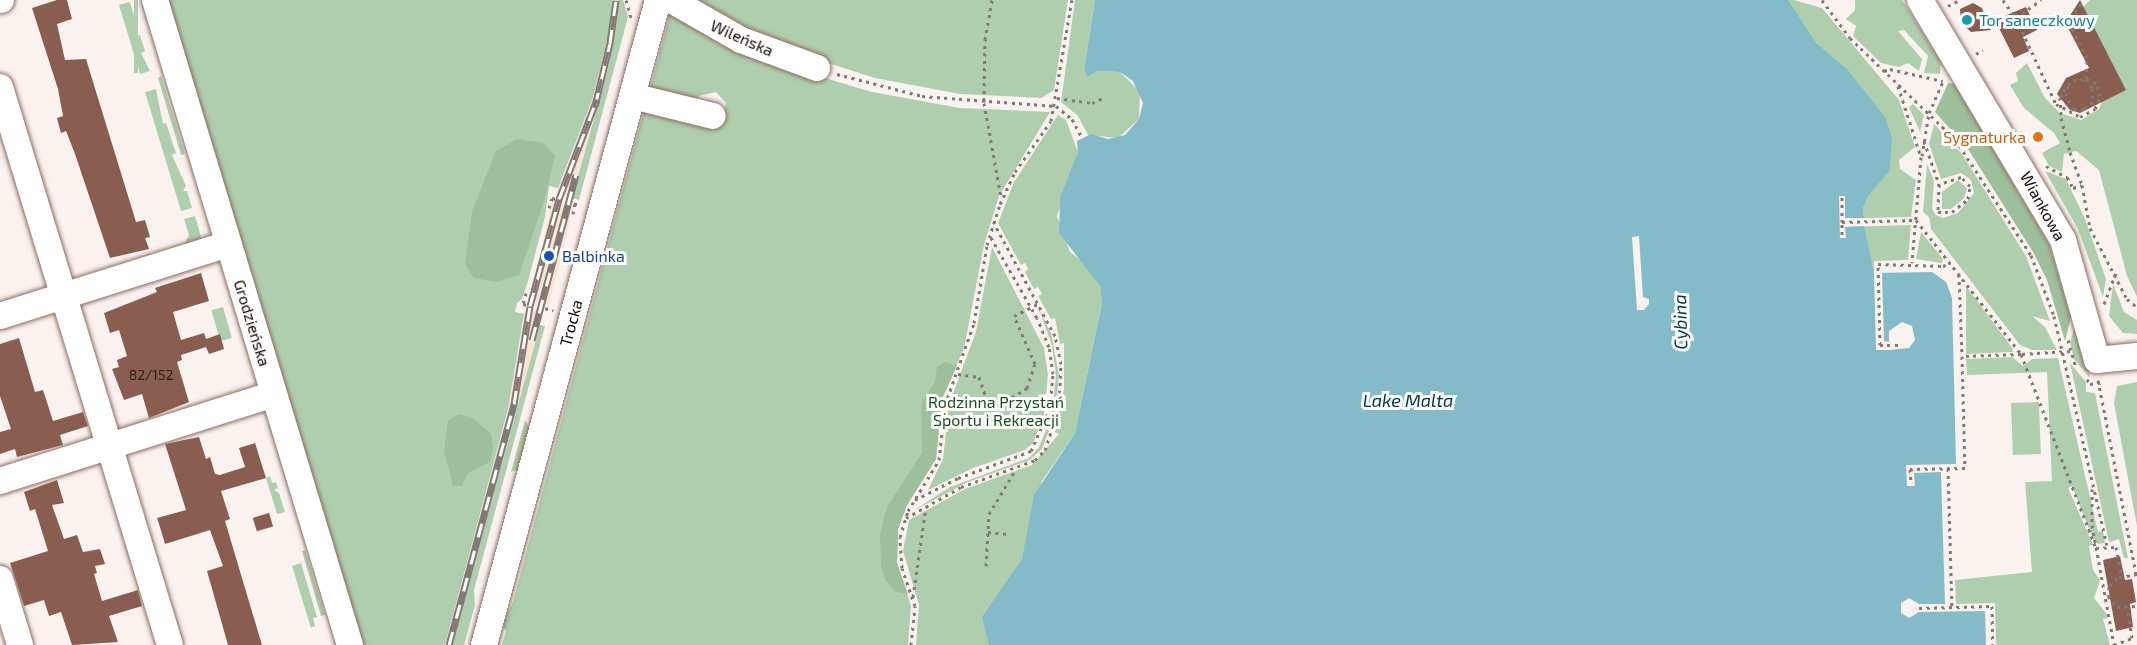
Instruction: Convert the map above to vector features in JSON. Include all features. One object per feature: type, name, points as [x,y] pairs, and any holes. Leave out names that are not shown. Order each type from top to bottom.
[{"type":"street","name":"Grodzieńska","points":[[154,0],[218,247],[264,397],[350,645]]},
{"type":"street","name":"Trocka","points":[[484,645],[658,0]]},
{"type":"street","name":"Wileńska","points":[[671,0],[741,40],[817,69]]},
{"type":"street","name":"Wiankowa","points":[[1920,0],[2059,232],[2081,294],[2089,371]]},
{"type":"street","points":[[0,87],[112,445],[170,645]]},
{"type":"street","points":[[632,96],[713,116]]},
{"type":"street","points":[[0,316],[218,247]]},
{"type":"street","points":[[2089,371],[2137,356]]},
{"type":"street","points":[[0,481],[264,397]]},
{"type":"street","points":[[0,579],[20,645]]},
{"type":"path","points":[[992,0],[985,38],[984,103],[1002,199]]},
{"type":"path","points":[[913,598],[899,553],[905,519],[939,460],[945,405],[958,374],[974,323],[993,222],[1015,172],[1046,130],[1056,106],[1072,0]]},
{"type":"path","points":[[1822,0],[1850,38],[1954,139],[2031,255],[2044,286],[2062,353],[2107,545]]},
{"type":"path","points":[[2003,0],[2016,18],[2056,104],[2072,115],[2088,114],[2097,107],[2099,90],[2086,79]]},
{"type":"path","points":[[2016,18],[2041,0]]},
{"type":"path","points":[[2068,85],[2069,104],[2084,109],[2095,96],[2086,79],[2087,58],[2071,23],[2084,0]]},
{"type":"path","points":[[817,69],[922,96],[984,103],[1056,106],[1072,119],[1082,138]]},
{"type":"path","points":[[1884,71],[1890,69],[1943,81]]},
{"type":"path","points":[[2086,79],[2068,85],[2060,98],[2061,118],[2082,185],[2090,228],[2116,272],[2127,298],[2137,307]]},
{"type":"path","points":[[1898,84],[1921,157]]},
{"type":"path","points":[[1057,98],[1092,103],[1105,96]]},
{"type":"path","points":[[1912,263],[1921,157],[1929,113]]},
{"type":"path","points":[[1924,141],[1939,184],[1938,212],[1953,212],[1968,199],[1970,186],[1961,177],[1939,184]]},
{"type":"path","points":[[2043,161],[2047,168],[2067,177],[2073,188],[2082,185]]},
{"type":"path","points":[[1842,197],[1842,236]]},
{"type":"path","points":[[549,208],[552,198],[580,205]]},
{"type":"path","points":[[573,214],[575,203]]},
{"type":"path","points":[[1842,222],[1916,220]]},
{"type":"path","points":[[1916,220],[2021,354],[2096,548]]},
{"type":"path","points":[[905,519],[961,487],[1035,460],[1045,450],[1059,408],[1061,364],[1055,336],[1040,303],[993,222]]},
{"type":"path","points":[[914,501],[958,478],[1021,457],[1036,443],[1050,408],[1053,374],[1048,347],[1031,307],[990,236]]},
{"type":"path","points":[[1898,345],[1880,345],[1878,264],[1912,263],[1943,266],[1950,263]]},
{"type":"path","points":[[2105,301],[2116,272]]},
{"type":"path","points":[[1911,483],[1910,469],[1965,468],[1959,274]]},
{"type":"path","points":[[526,293],[523,304],[553,310]]},
{"type":"path","points":[[958,374],[979,377],[989,406],[1005,402],[1027,388],[1035,364],[1014,316],[1040,303]]},
{"type":"path","points":[[2068,342],[2070,351],[2089,371],[2137,575],[2122,577],[2112,582],[2108,596],[2118,607],[2137,606]]},
{"type":"path","points":[[1962,356],[2070,351]]},
{"type":"path","points":[[986,566],[989,514],[1017,468]]},
{"type":"path","points":[[1948,468],[1952,607]]},
{"type":"path","points":[[2092,484],[2096,548],[2114,645],[2123,644],[2132,638],[2127,608]]},
{"type":"path","points":[[911,645],[913,598],[926,507]]},
{"type":"path","points":[[988,532],[1008,534]]},
{"type":"path","points":[[2096,548],[2107,545],[2116,547],[2122,577]]},
{"type":"path","points":[[1918,609],[1992,606],[1993,645]]},
{"type":"shaded area","points":[[612,0],[618,0],[615,34],[572,198],[556,194],[593,97],[609,33]]},
{"type":"shaded area","points":[[553,202],[573,207],[548,307],[528,302]]},
{"type":"shaded area","points":[[525,309],[543,313],[452,645],[445,645],[508,409]]},
{"type":"green space","points":[[134,0],[138,0],[138,73],[134,73]]},
{"type":"green space","points":[[164,0],[612,0],[609,33],[593,97],[558,188],[549,186],[545,217],[528,281],[522,299],[517,303],[515,312],[524,314],[508,409],[445,645],[360,645]]},
{"type":"green space","points":[[618,0],[623,0],[628,17],[579,200],[572,198],[608,68]]},
{"type":"green space","points":[[687,0],[1068,0],[1054,90],[1041,98],[960,94],[875,78],[784,49]]},
{"type":"green space","points":[[1075,0],[1095,0],[1084,70],[1087,77],[1098,71],[1120,72],[1140,92],[1139,119],[1118,138],[1088,135],[1078,116],[1061,102]]},
{"type":"green space","points":[[1777,0],[1794,0],[1822,8],[1899,100],[1915,147],[1899,160],[1900,169],[1916,180],[1911,217],[1864,218],[1863,208],[1869,195],[1838,70]]},
{"type":"green space","points":[[1855,0],[1902,0],[1941,62],[1940,74],[1924,73],[1928,56],[1904,30],[1898,31],[1922,59],[1919,71],[1908,63],[1899,67],[1881,63],[1853,36],[1856,26],[1846,19],[1855,10]]},
{"type":"green space","points":[[2090,0],[2137,0],[2137,297],[2127,276],[2099,170],[2076,151],[2064,154],[2062,172],[2049,166],[2042,153],[2060,143],[2054,133],[2024,108],[2010,85],[2018,81],[2016,73],[2027,63],[2045,98],[2060,113],[2081,120],[2099,109],[2103,99],[2083,7]]},
{"type":"green space","points":[[130,2],[138,30],[136,36],[140,35],[145,51],[141,53],[150,71],[140,74],[119,5]]},
{"type":"green space","points":[[670,14],[815,75],[872,92],[960,108],[1050,112],[999,196],[984,245],[964,348],[942,399],[936,459],[907,505],[898,529],[897,563],[911,606],[908,645],[502,645],[506,631],[502,625],[513,602],[645,107],[721,123],[726,103],[716,92],[699,96],[698,101],[649,94]]},
{"type":"green space","points":[[161,76],[185,154],[181,155],[158,78]]},
{"type":"green space","points":[[1948,83],[1954,84],[2049,244],[2071,317],[2065,341],[2047,280],[2033,252],[1968,149],[1935,112]]},
{"type":"green space","points":[[156,89],[163,124],[166,123],[176,153],[172,155],[186,186],[183,191],[187,191],[192,208],[181,211],[145,92]]},
{"type":"green space","points":[[1913,104],[1924,115],[1920,132],[1909,107]]},
{"type":"green space","points":[[1058,115],[1066,120],[1078,152],[1057,216],[1070,252],[1089,267],[1100,286],[1102,303],[1075,433],[1042,481],[1022,559],[1024,645],[916,645],[919,605],[903,551],[909,520],[965,489],[1032,465],[1059,434],[1055,432],[1064,389],[1064,343],[1060,344],[1055,318],[1051,319],[1038,296],[1042,294],[1038,287],[1034,289],[1025,272],[1028,269],[1025,263],[1021,265],[998,223],[1014,182]]},
{"type":"green space","points":[[1934,124],[1962,154],[2026,256],[2050,321],[2032,316],[2045,327],[2057,350],[2032,350],[2020,345],[1931,229],[1929,217],[1923,212],[1927,164],[1934,181],[1932,209],[1936,215],[1943,218],[1958,213],[1974,193],[1971,180],[1961,173],[1941,179],[1929,144]]},
{"type":"green space","points":[[517,139],[543,143],[555,155],[546,195],[519,275],[497,282],[474,278],[465,264],[472,212],[496,151]]},
{"type":"green space","points":[[2045,171],[2066,179],[2085,219],[2106,279],[2103,297],[2078,229]]},
{"type":"green space","points":[[1958,180],[1967,188],[1964,198],[1951,209],[1942,209],[1942,192]]},
{"type":"green space","points":[[195,216],[203,244],[184,245],[189,235],[184,219]]},
{"type":"green space","points":[[1911,225],[1908,260],[1874,261],[1874,273],[1845,227]]},
{"type":"green space","points":[[1921,232],[1943,259],[1942,263],[1916,259]]},
{"type":"green space","name":"Rodzinna Przystań Sportu i Rekreacji","points":[[992,247],[1044,348],[1048,375],[1044,415],[1033,443],[1025,450],[973,468],[928,490],[943,459],[949,404],[976,332]]},
{"type":"green space","points":[[2113,284],[2124,312],[2137,320],[2137,334],[2123,333],[2109,316]]},
{"type":"green space","points":[[1966,286],[2013,349],[2012,352],[1966,354]]},
{"type":"green space","points":[[223,307],[232,338],[220,341],[211,310]]},
{"type":"green space","points":[[1039,309],[1051,333],[1059,375],[1055,415],[1042,449],[1030,460],[968,482],[913,511],[950,487],[1029,458],[1039,447],[1052,415],[1056,375],[1052,346]]},
{"type":"green space","points":[[2077,319],[2086,348],[2090,378],[2074,359],[2070,343]]},
{"type":"green space","points":[[540,325],[545,326],[474,590],[475,605],[464,645],[452,645]]},
{"type":"green space","points":[[2012,357],[2023,366],[2032,359],[2058,358],[2098,532],[2103,531],[2105,543],[2098,544],[2091,534],[2072,486],[2068,488],[2093,545],[2089,546],[2093,570],[2100,580],[2094,598],[2108,618],[2103,619],[2110,645],[1996,645],[1995,603],[1956,604],[1955,580],[2032,572],[2025,482],[2052,481],[2047,372],[1967,375],[1966,359]]},
{"type":"green space","points":[[945,362],[957,366],[942,399],[936,459],[907,505],[898,529],[897,563],[908,594],[896,592],[886,581],[881,566],[880,534],[887,507],[922,453],[921,403],[935,382],[937,367]]},
{"type":"green space","points":[[2070,363],[2086,382],[2086,392],[2095,393],[2128,558],[2124,558],[2119,539],[2109,542]]},
{"type":"green space","points":[[2137,382],[2137,526],[2114,403],[2117,386]]},
{"type":"green space","points":[[2039,402],[2041,454],[2013,455],[2011,403]]},
{"type":"green space","points":[[459,414],[474,419],[491,434],[493,448],[490,462],[468,473],[462,486],[453,486],[444,451],[448,420]]},
{"type":"green space","points":[[525,420],[534,437],[522,482],[516,470],[511,472]]},
{"type":"green space","points":[[270,476],[272,483],[276,482],[278,488],[274,490],[279,493],[285,512],[277,514],[266,478]]},
{"type":"green space","points":[[305,550],[325,615],[321,616],[302,551]]},
{"type":"green space","points":[[301,563],[317,617],[313,618],[315,626],[311,628],[292,566]]},
{"type":"water","name":"Lake Malta","points":[[1095,0],[1788,0],[1816,43],[1847,69],[1885,117],[1892,138],[1890,170],[1869,195],[1863,208],[1864,218],[1845,218],[1845,196],[1839,196],[1840,238],[1846,238],[1845,227],[1864,226],[1874,273],[1932,272],[1946,282],[1952,298],[1956,464],[1906,465],[1907,486],[1915,486],[1914,473],[1941,472],[1945,604],[1919,604],[1909,598],[1901,603],[1901,613],[1909,618],[1919,612],[1985,611],[1986,645],[989,645],[982,617],[1022,559],[1034,495],[1075,433],[1102,303],[1100,286],[1059,233],[1060,198],[1078,152],[1077,141],[1091,134],[1108,139],[1125,135],[1139,119],[1143,103],[1133,81],[1120,72],[1098,71],[1087,77],[1084,70]],"holes":[[[1639,236],[1643,297],[1649,299],[1649,304],[1644,310],[1637,310],[1632,237]],[[1902,322],[1912,326],[1915,340],[1909,348],[1889,350],[1889,331]]]},
{"type":"pier","points":[[1874,273],[1882,273],[1884,341],[1889,342],[1889,350],[1876,350]]},
{"type":"building","points":[[57,0],[67,0],[72,19],[57,24],[65,60],[86,59],[136,222],[145,220],[150,237],[145,238],[149,249],[110,258],[66,131],[61,133],[57,118],[63,116],[58,89],[32,8]]},
{"type":"building","points":[[2080,0],[2126,90],[2080,113],[2070,110],[2057,94],[2066,78],[2089,68],[2068,28],[2069,17]]},
{"type":"building","points":[[1973,3],[1982,8],[1991,30],[1971,32],[1961,23],[1960,9]]},
{"type":"building","points":[[2026,7],[2037,30],[2023,37],[2029,51],[2014,58],[1995,20]]},
{"type":"building","points":[[201,273],[209,301],[173,312],[181,340],[204,333],[206,339],[220,334],[224,349],[209,354],[206,347],[181,355],[182,360],[177,362],[189,402],[149,418],[142,394],[124,400],[112,369],[119,367],[117,360],[127,356],[119,330],[110,333],[104,313],[157,292],[155,288]]},
{"type":"building","points":[[19,338],[35,392],[43,390],[53,421],[83,412],[88,426],[60,435],[63,445],[17,457],[15,449],[0,454],[0,432],[11,429],[0,396],[0,344]]},
{"type":"building","points":[[199,437],[206,459],[210,457],[215,474],[220,475],[245,467],[239,448],[255,443],[266,478],[221,491],[230,519],[225,521],[262,645],[228,645],[207,571],[223,566],[210,530],[165,544],[157,518],[186,510],[165,444]]},
{"type":"building","points":[[57,480],[64,503],[52,505],[64,539],[77,535],[83,552],[100,549],[105,564],[95,566],[97,573],[94,574],[102,601],[138,590],[142,606],[109,616],[118,642],[72,645],[61,612],[49,616],[44,600],[24,606],[10,563],[48,551],[35,509],[30,511],[24,492]]},
{"type":"building","points":[[269,513],[273,526],[257,531],[253,518]]},
{"type":"building","points":[[2120,556],[2125,580],[2132,579],[2136,602],[2130,604],[2133,627],[2116,631],[2103,560]]},
{"type":"railway","points":[[595,106],[610,43],[616,0]]},
{"type":"railway","points":[[449,645],[514,404],[530,306],[559,199],[597,99]]},
{"type":"railway","points":[[532,340],[576,175]]},
{"type":"place","name":"Tor saneczkowy","points":[[1967,20]]},
{"type":"place","name":"Sygnaturka","points":[[2038,137]]},
{"type":"place","name":"Balbinka","points":[[549,256]]},
{"type":"water label","name":"Cybina","points":[[1680,322]]}]
